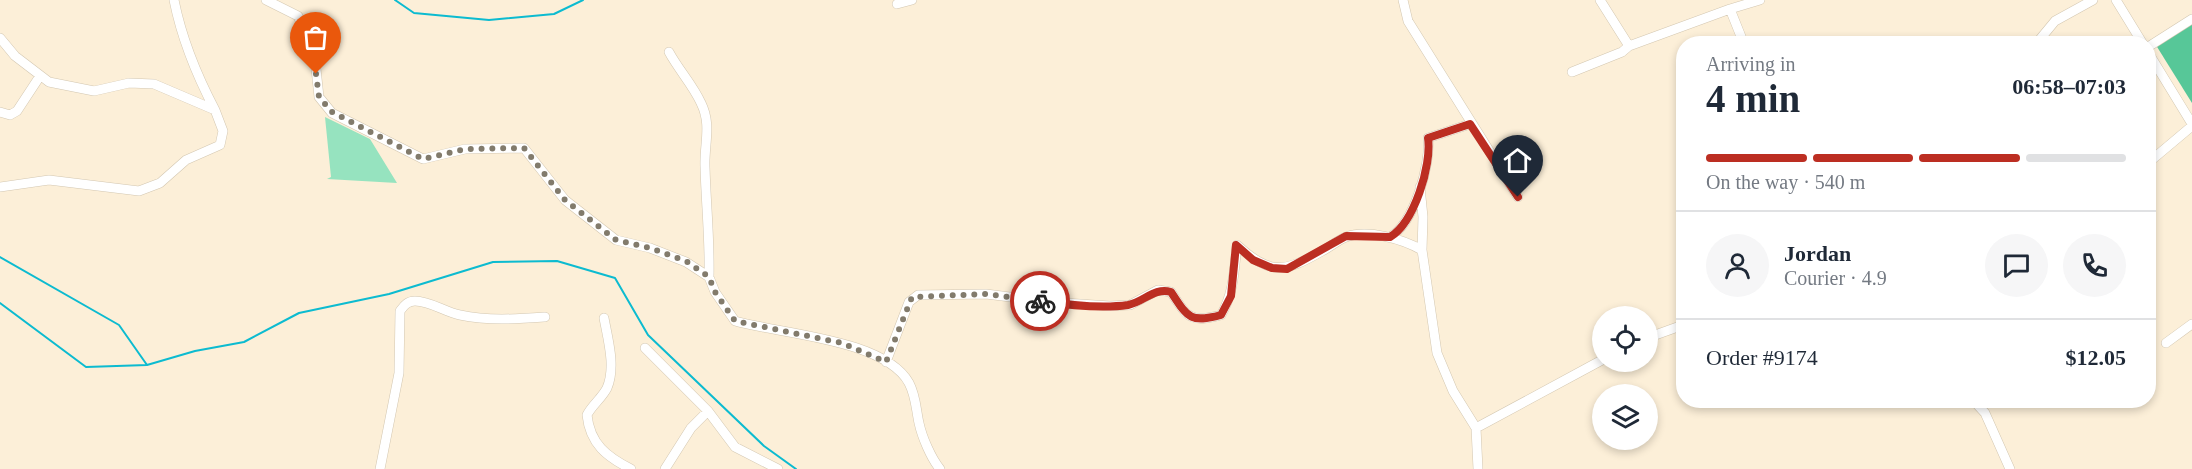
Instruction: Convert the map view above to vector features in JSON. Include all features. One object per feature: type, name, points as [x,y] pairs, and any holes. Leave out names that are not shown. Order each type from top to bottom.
[{"type":"street","points":[[0,187],[49,180],[140,191],[151,188],[186,160],[220,145],[223,131],[180,33],[174,0]]},
{"type":"street","points":[[266,0],[298,16],[314,50],[319,97],[332,112],[423,159],[465,149],[524,148],[565,200],[616,240],[650,248],[686,261],[709,277]]},
{"type":"street","points":[[897,4],[912,0]]},
{"type":"street","points":[[1403,0],[1408,21],[1470,124],[1518,197]]},
{"type":"street","points":[[1600,0],[1629,46]]},
{"type":"street","points":[[1572,72],[1622,52],[1629,46],[1760,0]]},
{"type":"street","points":[[2043,36],[2055,21],[2093,0]]},
{"type":"street","points":[[2116,0],[2137,36]]},
{"type":"street","points":[[1730,9],[1741,36]]},
{"type":"street","points":[[2156,42],[2192,19]]},
{"type":"street","points":[[0,38],[15,56],[49,82],[94,91],[129,84],[154,84],[215,110]]},
{"type":"street","points":[[669,52],[702,103],[709,132],[704,165],[709,200],[706,228],[710,249],[709,277],[715,292],[735,321],[842,343],[886,362],[908,381],[915,397],[919,426],[940,469]]},
{"type":"street","points":[[2156,65],[2192,125],[2156,156]]},
{"type":"street","points":[[0,112],[10,115],[17,111],[40,76]]},
{"type":"street","points":[[1390,237],[1405,224],[1420,187],[1428,159],[1428,138],[1470,124]]},
{"type":"street","points":[[1420,187],[1423,217],[1422,250],[1437,353],[1453,391],[1476,428],[1478,469]]},
{"type":"street","points":[[886,362],[909,302],[918,295],[986,294],[1110,306],[1130,304],[1165,290],[1171,292],[1182,312],[1202,320],[1221,315],[1226,308],[1233,285],[1236,245],[1253,260],[1272,268],[1287,269],[1346,236],[1390,237],[1422,250]]},
{"type":"street","points":[[380,469],[399,374],[400,311],[406,303],[414,301],[427,303],[452,313],[477,319],[545,316]]},
{"type":"street","points":[[604,318],[610,351],[609,381],[607,389],[587,415],[588,424],[596,445],[604,454],[631,469]]},
{"type":"street","points":[[2166,343],[2192,324]]},
{"type":"street","points":[[1658,335],[1676,328]]},
{"type":"street","points":[[645,348],[708,411],[735,447],[778,469]]},
{"type":"street","points":[[1476,428],[1592,365]]},
{"type":"street","points":[[1980,408],[1985,413],[2010,469]]},
{"type":"street","points":[[665,469],[691,428],[708,411]]},
{"type":"green space","points":[[2192,15],[2192,103],[2156,45],[2156,41]]},
{"type":"green space","points":[[325,117],[370,139],[397,183],[327,179],[331,177]]},
{"type":"waterway","points":[[395,0],[414,13],[489,20],[554,14],[583,0]]},
{"type":"waterway","points":[[0,257],[119,325],[147,365]]},
{"type":"waterway","points":[[0,303],[86,367],[147,365],[195,351],[244,342],[299,313],[389,294],[493,262],[557,261],[615,278],[648,335],[764,446],[796,469]]},
{"type":"way so far","points":[[316,74],[319,97],[332,112],[423,159],[465,149],[524,148],[565,200],[616,240],[650,248],[686,261],[709,277],[715,292],[735,321],[758,328],[842,343],[879,357],[886,362],[912,297],[986,294],[1040,301]]},
{"type":"route","points":[[1040,301],[1110,306],[1130,304],[1165,290],[1171,292],[1182,312],[1191,318],[1202,320],[1221,315],[1231,296],[1236,245],[1253,260],[1272,268],[1287,269],[1323,251],[1346,236],[1390,237],[1400,231],[1405,224],[1420,187],[1428,159],[1428,138],[1470,124],[1518,197]]}]
